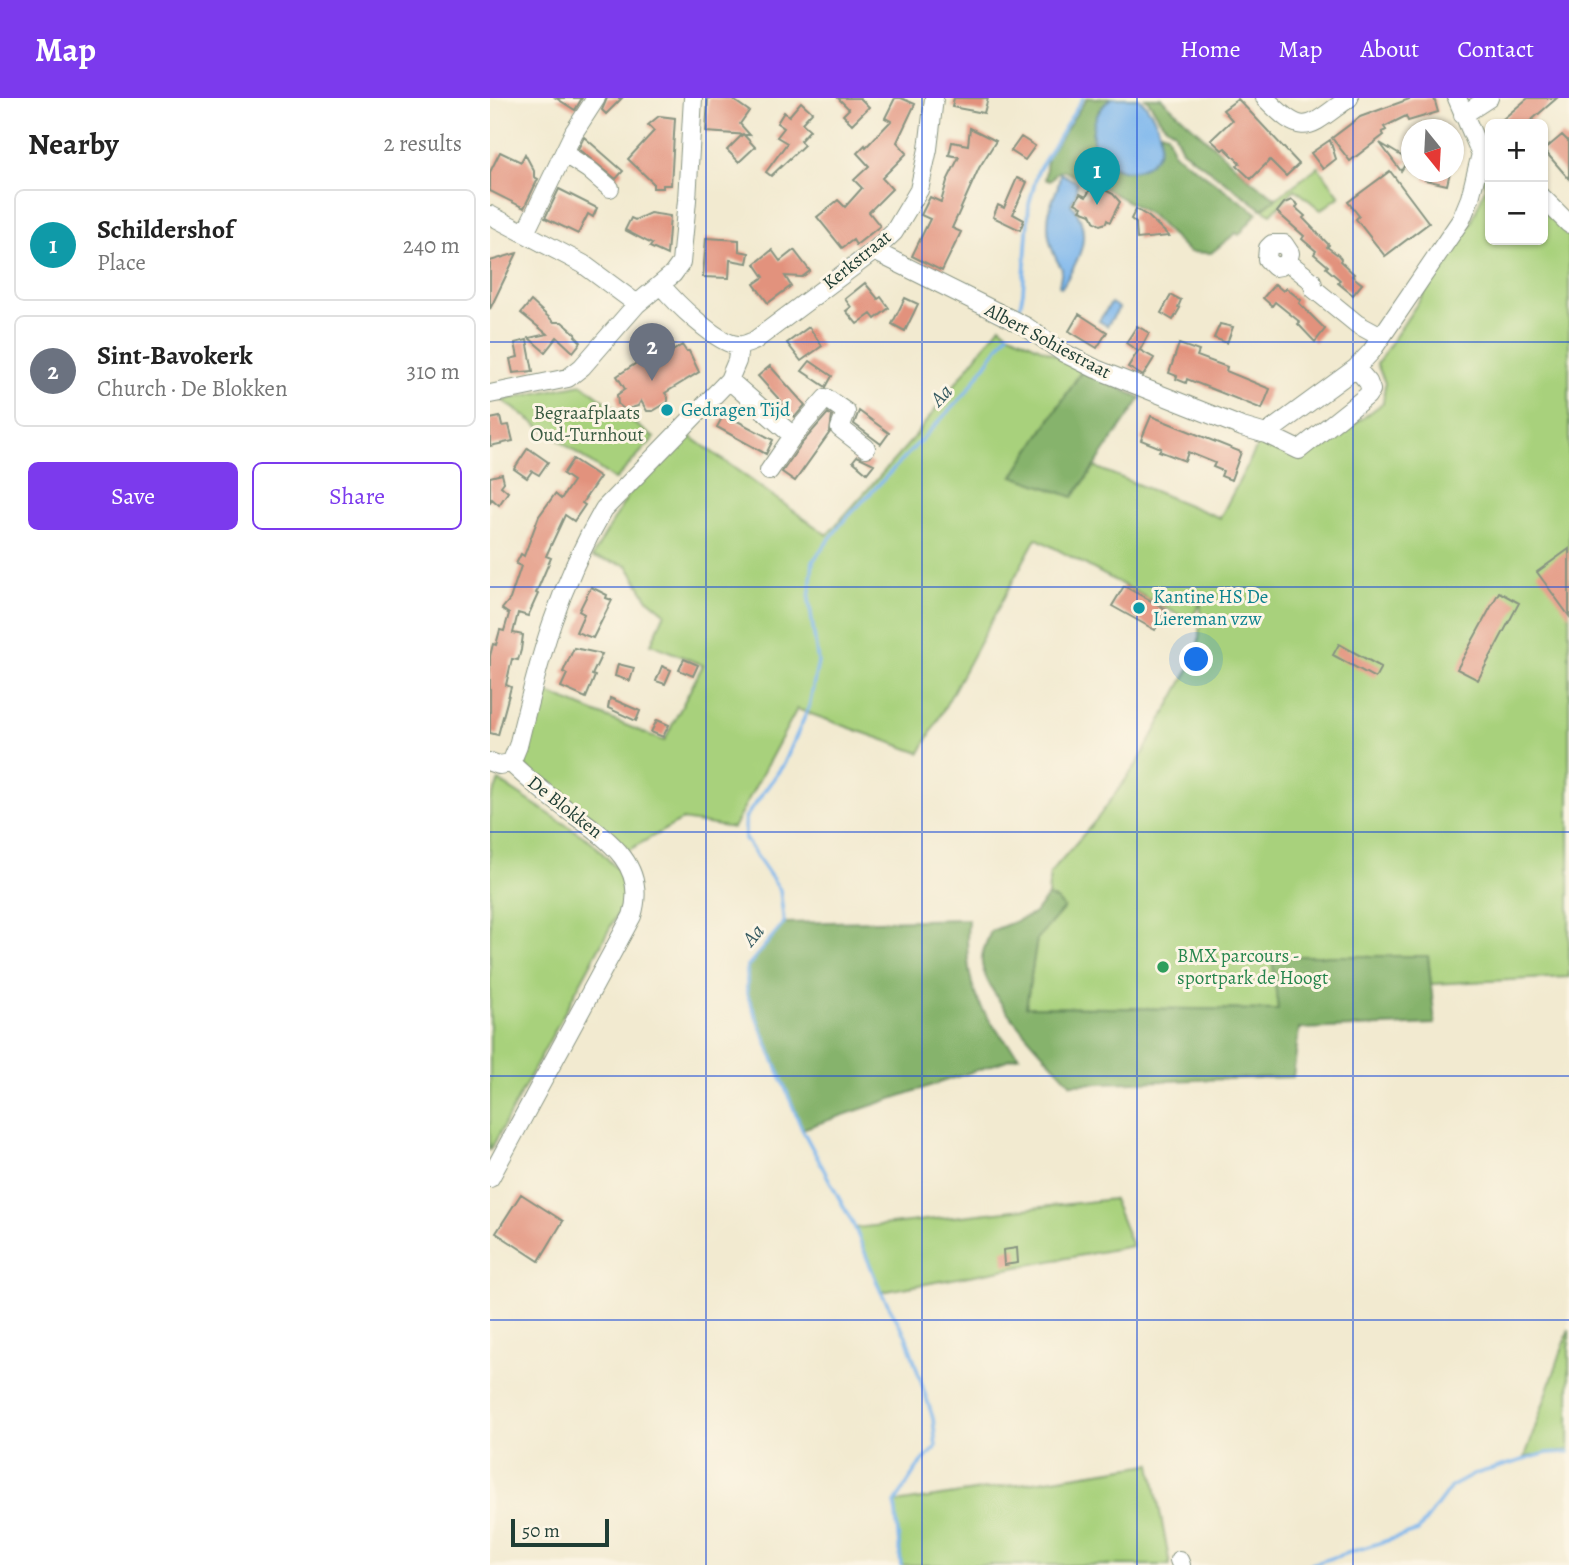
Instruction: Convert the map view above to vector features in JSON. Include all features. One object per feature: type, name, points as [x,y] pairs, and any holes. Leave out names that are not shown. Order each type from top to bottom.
[{"type":"street","points":[[525,233],[574,132],[596,98]]},
{"type":"street","points":[[490,394],[568,378],[582,367],[637,304],[673,274],[681,263],[693,98]]},
{"type":"street","name":"Kerkstraat","points":[[739,346],[754,341],[874,251],[894,232],[919,190],[928,149],[934,98]]},
{"type":"street","points":[[1265,98],[1290,122],[1303,126],[1317,121],[1349,98]]},
{"type":"street","points":[[1485,155],[1460,106],[1489,98]]},
{"type":"street","points":[[565,154],[610,188]]},
{"type":"street","points":[[1266,434],[1356,368],[1381,337],[1461,220],[1485,160]]},
{"type":"street","points":[[1548,203],[1569,224]]},
{"type":"street","points":[[490,215],[583,264],[637,304]]},
{"type":"street","name":"Albert Sohiestraat","points":[[874,251],[1025,327],[1096,369],[1266,434],[1299,450],[1367,396],[1371,390],[1368,382],[1356,368]]},
{"type":"street","points":[[1287,262],[1312,281],[1314,289],[1357,324],[1381,337]]},
{"type":"street","points":[[661,285],[678,306],[724,341],[739,346],[737,361],[729,380],[793,436]]},
{"type":"street","name":"De Blokken","points":[[490,1178],[632,916],[637,900],[635,882],[628,864],[613,844],[511,763],[518,746],[546,636],[567,578],[604,509],[729,380]]},
{"type":"street","points":[[769,471],[793,436],[826,398],[846,412],[840,428],[866,448]]},
{"type":"street","points":[[490,762],[499,765],[511,763]]},
{"type":"green space","points":[[1087,98],[1111,98],[1099,110],[1092,133],[1099,157],[1113,167],[1158,154],[1161,132],[1167,134],[1174,153],[1257,213],[1239,235],[1236,233],[1211,253],[1189,252],[1151,215],[1092,181],[1082,181],[1063,170],[1056,173],[1050,181],[1045,179],[1047,158]]},
{"type":"green space","points":[[1145,98],[1161,98],[1253,182],[1276,198],[1262,209],[1182,150],[1174,131],[1164,124]]},
{"type":"green space","points":[[1318,167],[1340,196],[1321,210],[1295,189],[1271,214],[1262,209]]},
{"type":"green space","points":[[1485,188],[1485,245],[1548,245],[1548,214],[1569,235],[1569,977],[1431,984],[1428,956],[1272,956],[1278,1010],[1026,1007],[1037,939],[1064,908],[1057,900],[1048,896],[1050,873],[1097,819],[1139,761],[1193,662],[1199,640],[1201,602],[1190,621],[1036,538],[920,753],[797,709],[733,828],[682,820],[627,851],[526,768],[523,759],[543,691],[664,741],[703,665],[651,644],[665,613],[647,598],[627,565],[592,557],[630,492],[687,434],[827,535],[911,441],[1000,326],[1008,333],[1083,368],[1013,476],[1073,497],[1095,467],[1220,518],[1260,441],[1292,455],[1311,447],[1323,448],[1383,403],[1385,383],[1377,364],[1472,221]]},
{"type":"green space","points":[[1082,371],[1141,398],[1073,497],[1013,476]]},
{"type":"green space","name":"Begraafplaats Oud-Turnhout","points":[[582,384],[654,438],[615,480],[502,400]]},
{"type":"green space","points":[[499,781],[592,842],[618,870],[627,896],[490,1151],[490,801]]},
{"type":"green space","points":[[1048,896],[1057,900],[1064,908],[1037,939],[1026,1007],[1278,1010],[1272,956],[1428,956],[1435,1024],[1299,1029],[1293,1077],[1071,1084],[1016,1023],[1002,1005],[983,971],[982,957],[991,931],[1034,914]]},
{"type":"green space","points":[[968,919],[968,961],[976,994],[992,1024],[1019,1056],[802,1129],[747,994],[747,967],[784,923]]},
{"type":"green space","points":[[1113,1199],[1132,1246],[881,1292],[855,1228]]},
{"type":"green space","points":[[1569,1329],[1569,1450],[1525,1457]]},
{"type":"green space","points":[[1151,1464],[1170,1565],[901,1565],[895,1503]]},
{"type":"water","points":[[1111,98],[1139,98],[1157,123],[1160,133],[1158,152],[1144,167],[1128,171],[1119,169],[1105,161],[1095,149],[1094,122],[1102,107]]},
{"type":"water","points":[[1060,173],[1077,182],[1076,194],[1071,204],[1082,225],[1083,236],[1079,257],[1062,287],[1059,286],[1062,269],[1051,247],[1048,230],[1049,213]]},
{"type":"water","points":[[1111,303],[1119,308],[1107,326],[1099,321]]},
{"type":"building","points":[[556,98],[582,98],[575,110]]},
{"type":"building","points":[[607,98],[622,98],[606,114],[602,110]]},
{"type":"building","points":[[708,98],[732,99],[749,111],[740,124],[750,135],[706,132]]},
{"type":"building","points":[[838,98],[860,98],[869,107],[852,124],[843,115],[849,109]]},
{"type":"building","points":[[895,98],[915,104],[897,142],[907,153],[882,178],[892,189],[869,212],[880,226],[856,245],[853,240],[842,248],[817,217],[838,200],[845,207],[862,188],[854,180],[869,166],[857,153],[891,121],[885,118]]},
{"type":"building","points":[[954,98],[988,98],[984,113],[952,107]]},
{"type":"building","points":[[1412,98],[1434,98],[1438,112],[1415,119],[1407,119],[1406,116],[1384,127],[1384,135],[1350,161],[1332,138],[1360,117]]},
{"type":"building","points":[[1528,98],[1557,98],[1533,119],[1503,119]]},
{"type":"building","points":[[1238,99],[1299,164],[1286,176],[1270,160],[1251,179],[1237,166],[1240,163],[1225,148],[1222,150],[1211,140],[1232,120],[1223,110]]},
{"type":"building","points":[[801,102],[812,112],[802,123],[810,130],[800,141],[804,145],[771,176],[766,172],[787,143],[777,137],[784,128],[777,123],[784,112],[789,116]]},
{"type":"building","points":[[659,116],[675,118],[671,185],[653,188],[653,183],[628,159],[654,131],[648,125]]},
{"type":"building","points":[[970,128],[996,141],[979,168],[952,228],[961,232],[942,271],[912,256],[930,219],[921,215],[930,197],[941,202],[947,181],[959,157],[949,155],[952,142],[968,145]]},
{"type":"building","points":[[743,134],[755,147],[739,162],[727,150]]},
{"type":"building","points":[[1562,135],[1569,142],[1569,179],[1548,155],[1548,147]]},
{"type":"building","points":[[584,137],[623,171],[616,179],[578,149]]},
{"type":"building","points":[[1021,137],[1035,146],[1025,160],[1011,151]]},
{"type":"building","points":[[1330,140],[1336,159],[1323,169],[1311,153]]},
{"type":"building","points":[[1380,143],[1401,156],[1401,171]]},
{"type":"building","points":[[500,152],[521,162],[525,154],[534,171],[534,177],[538,179],[524,208],[490,191],[490,172]]},
{"type":"building","points":[[1390,171],[1429,223],[1385,256],[1356,219],[1359,216],[1348,202]]},
{"type":"building","points":[[1017,178],[1027,182],[1013,214],[1024,220],[1020,230],[993,217],[998,205],[1004,208]]},
{"type":"building","points":[[1093,184],[1113,194],[1120,202],[1110,222],[1107,220],[1100,225],[1094,221],[1091,214],[1080,210],[1082,207],[1075,203],[1080,194],[1086,197]]},
{"type":"building","points":[[559,189],[597,208],[593,217],[588,214],[578,234],[545,218]]},
{"type":"building","points":[[1292,200],[1305,216],[1303,218],[1329,245],[1327,247],[1338,255],[1340,261],[1354,274],[1352,276],[1362,284],[1353,295],[1338,283],[1340,280],[1314,254],[1316,251],[1302,239],[1304,236],[1277,212],[1284,203]]},
{"type":"building","points":[[1136,209],[1169,236],[1137,239],[1136,223],[1131,219]]},
{"type":"building","points":[[650,213],[670,216],[667,255],[625,230],[631,218],[635,220]]},
{"type":"building","points":[[706,238],[739,240],[739,251],[749,253],[747,263],[730,260],[729,278],[703,277]]},
{"type":"building","points":[[772,250],[780,261],[794,250],[810,271],[802,277],[785,276],[791,286],[768,303],[754,284],[764,277],[755,264]]},
{"type":"building","points":[[517,253],[490,309],[490,261]]},
{"type":"building","points":[[865,283],[889,308],[875,319],[871,314],[857,324],[846,311],[851,307],[845,299]]},
{"type":"building","points":[[1275,284],[1283,291],[1286,288],[1301,300],[1299,303],[1325,329],[1315,342],[1298,324],[1300,322],[1275,302],[1272,306],[1263,298]]},
{"type":"building","points":[[1171,295],[1181,300],[1173,320],[1161,313]]},
{"type":"building","points":[[905,298],[918,304],[905,331],[892,324]]},
{"type":"building","points":[[531,301],[554,322],[562,322],[576,334],[581,342],[573,352],[557,337],[545,352],[529,338],[547,334],[521,313]]},
{"type":"building","points":[[1079,314],[1107,332],[1097,348],[1069,331]]},
{"type":"building","points":[[1220,324],[1233,327],[1227,343],[1214,338]]},
{"type":"building","points":[[1137,326],[1149,333],[1140,350],[1154,358],[1143,376],[1128,367],[1138,351],[1126,343]]},
{"type":"building","points":[[809,327],[822,346],[801,361],[787,343]]},
{"type":"building","points":[[527,340],[533,371],[513,373],[510,359],[518,357],[515,343]]},
{"type":"building","points":[[1179,344],[1199,351],[1197,356],[1227,367],[1226,371],[1270,389],[1262,409],[1187,379],[1186,383],[1176,379],[1177,376],[1169,373]]},
{"type":"building","points":[[682,345],[689,351],[699,372],[665,393],[668,402],[653,411],[647,411],[641,401],[638,406],[625,410],[618,404],[617,395],[625,389],[617,376],[641,360],[646,360],[649,366]]},
{"type":"building","points":[[810,361],[832,376],[826,387],[802,371]]},
{"type":"building","points":[[770,366],[805,405],[795,417],[758,376]]},
{"type":"building","points":[[859,411],[889,433],[881,444],[854,424]]},
{"type":"building","points":[[828,413],[832,416],[830,432],[795,481],[782,472]]},
{"type":"building","points":[[724,414],[773,440],[766,454],[717,427]]},
{"type":"building","points":[[1151,416],[1241,452],[1231,480],[1221,476],[1223,471],[1213,467],[1215,463],[1188,452],[1185,461],[1159,451],[1161,448],[1141,440]]},
{"type":"building","points":[[500,417],[502,426],[509,425],[513,441],[490,446],[490,419]]},
{"type":"building","points":[[528,448],[548,462],[539,475],[532,471],[527,478],[514,469]]},
{"type":"building","points":[[857,456],[874,464],[867,473],[853,461]]},
{"type":"building","points":[[573,459],[600,477],[582,503],[585,505],[574,521],[565,515],[546,556],[551,558],[528,616],[518,613],[513,633],[523,635],[521,650],[518,660],[512,659],[506,685],[511,687],[498,735],[490,733],[490,656],[500,630],[504,631],[509,614],[502,609],[510,599],[521,566],[516,564],[521,554],[524,556],[539,516],[555,494],[561,499],[573,481],[563,474]]},
{"type":"building","points":[[502,474],[504,482],[501,486],[508,492],[499,505],[492,499],[490,502],[490,477]]},
{"type":"building","points":[[1569,549],[1569,616],[1537,572]]},
{"type":"building","name":"Kantine HS De Liereman vzw","points":[[1124,586],[1166,609],[1155,630],[1112,606]]},
{"type":"building","points":[[591,587],[612,600],[593,638],[576,632],[584,614],[579,611]]},
{"type":"building","points":[[1499,592],[1519,603],[1478,680],[1457,669]]},
{"type":"building","points":[[1339,644],[1381,667],[1375,678],[1333,655]]},
{"type":"building","points":[[574,648],[602,654],[592,675],[595,676],[586,698],[561,687],[567,674],[563,672]]},
{"type":"building","points":[[684,659],[698,665],[693,676],[679,670]]},
{"type":"building","points":[[618,664],[634,668],[630,681],[615,676]]},
{"type":"building","points":[[662,666],[671,670],[665,684],[656,681]]},
{"type":"building","points":[[610,698],[640,711],[636,721],[608,708]]},
{"type":"building","points":[[657,720],[669,725],[663,737],[651,732]]},
{"type":"building","points":[[521,1194],[563,1221],[539,1261],[496,1233]]},
{"type":"building","points":[[1017,1248],[1018,1263],[1004,1265],[1003,1250]]},
{"type":"waterway","name":"Aa","points":[[1018,315],[1023,292],[1029,204],[1038,171],[1083,98]]},
{"type":"waterway","name":"Aa","points":[[901,1565],[895,1503],[919,1465],[936,1447],[933,1418],[906,1336],[881,1292],[855,1228],[802,1129],[747,994],[747,967],[784,923],[780,890],[745,839],[745,818],[784,764],[809,707],[818,662],[809,600],[813,561],[841,524],[965,394],[1008,333]]},
{"type":"waterway","points":[[1309,1565],[1418,1531],[1451,1487],[1475,1474],[1547,1453],[1569,1452]]},
{"type":"place","name":"Schildershof","points":[[1097,205]]},
{"type":"place","name":"Sint-Bavokerk","points":[[652,381]]},
{"type":"place","name":"Gedragen Tijd","points":[[667,410]]},
{"type":"place","name":"Kantine HS De Liereman vzw","points":[[1139,608]]},
{"type":"place","name":"BMX parcours - sportpark de Hoogt","points":[[1163,967]]}]
